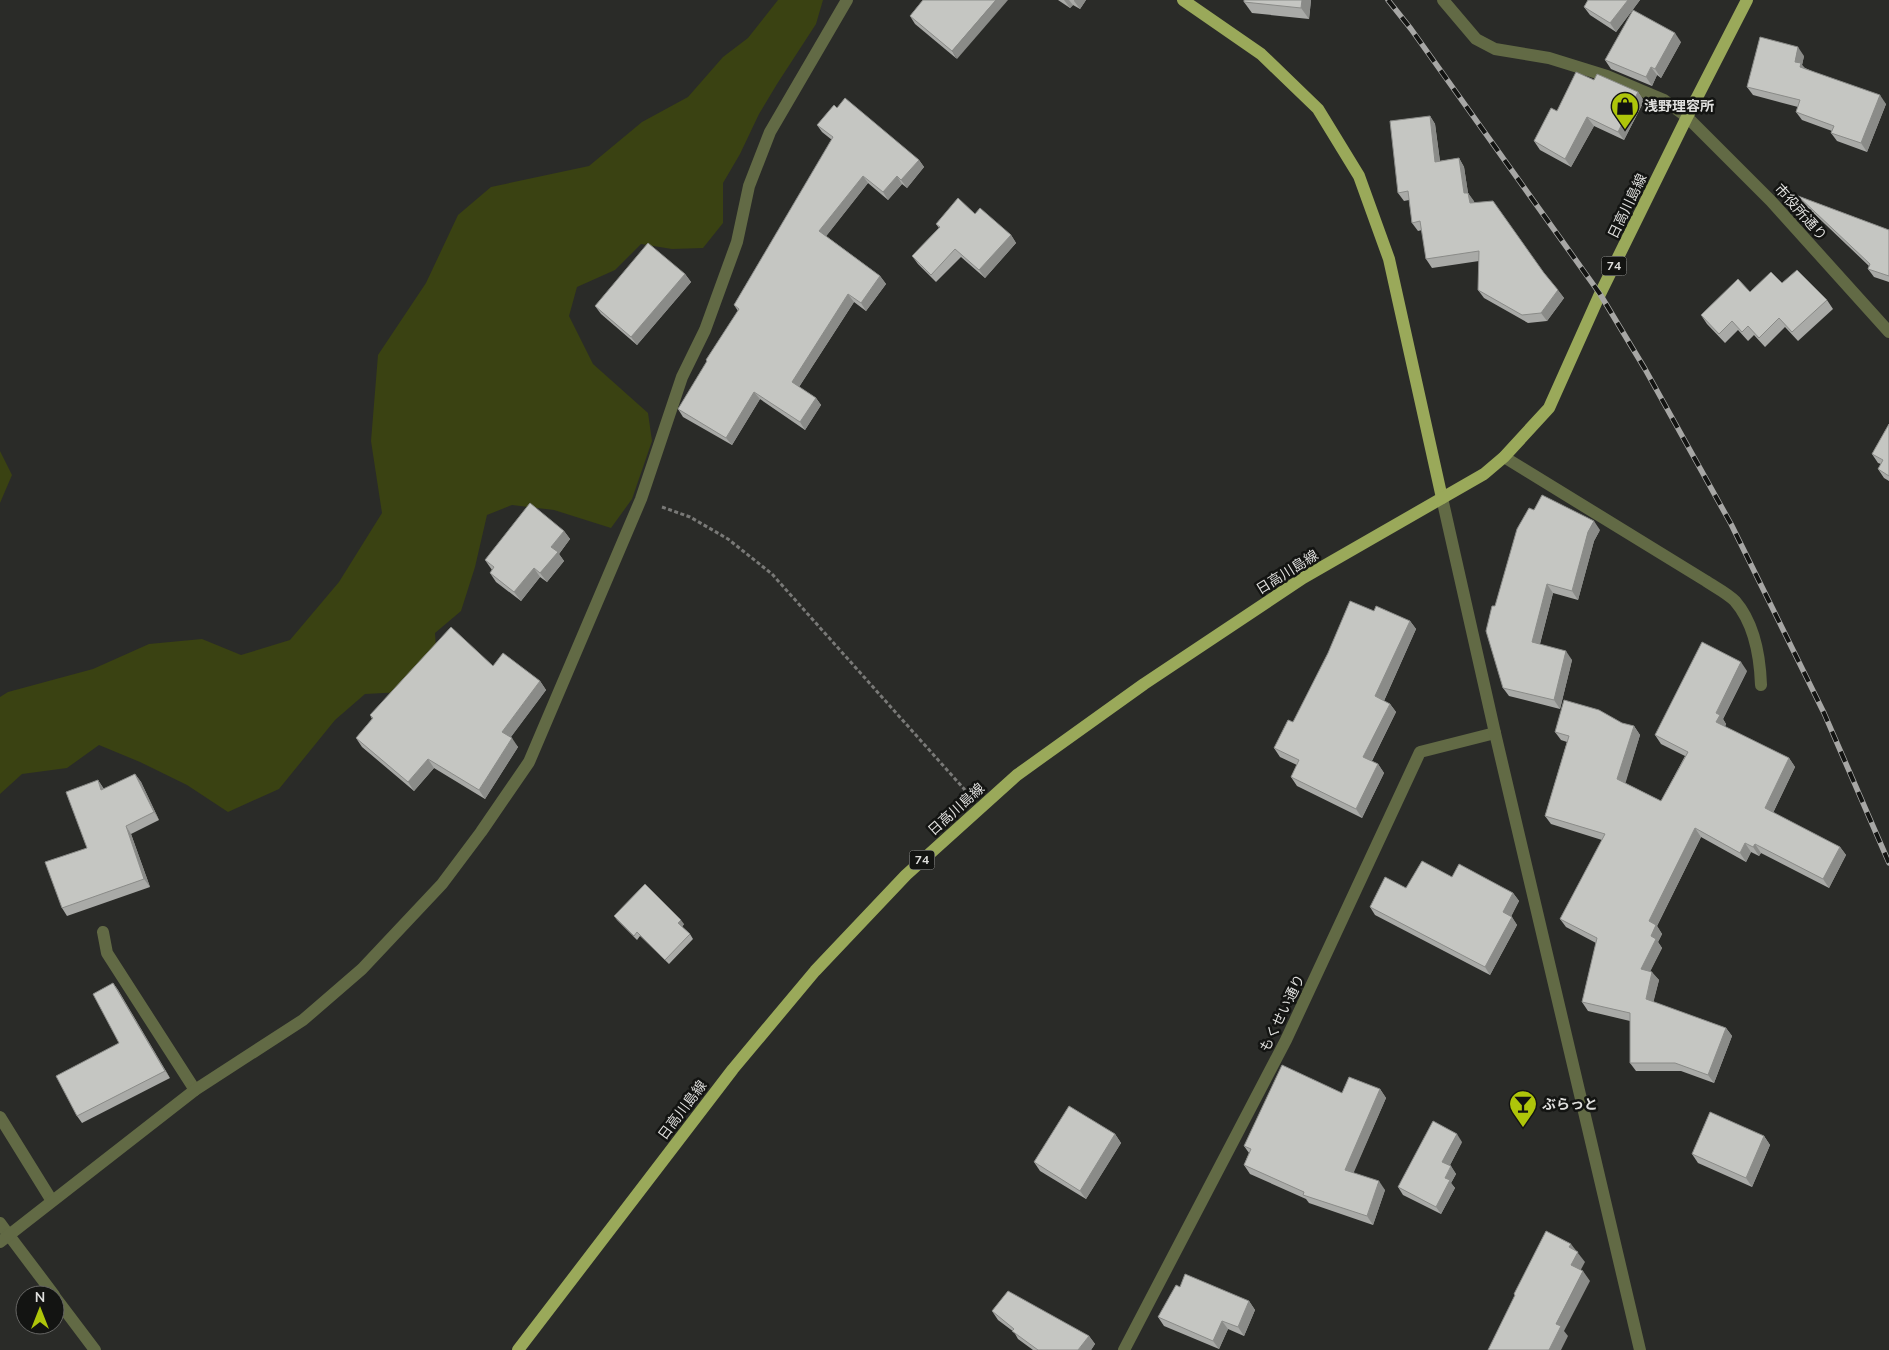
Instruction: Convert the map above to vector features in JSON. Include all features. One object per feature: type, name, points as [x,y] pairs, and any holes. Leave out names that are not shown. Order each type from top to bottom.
[{"type":"main road","points":[[1183,0],[1261,54],[1318,109],[1359,176],[1389,259],[1442,498]]},
{"type":"main road","name":"日高川島線","points":[[518,1350],[733,1069],[815,971],[906,875],[1017,775],[1144,684],[1303,578],[1484,474],[1504,457],[1549,408],[1600,294],[1746,0]]},
{"type":"street","points":[[4,1238],[194,1090],[303,1020],[362,969],[442,884],[481,832],[529,762],[641,499],[682,377],[705,330],[738,242],[749,186],[770,132],[847,0]]},
{"type":"street","name":"市役所通り","points":[[1443,0],[1476,39],[1495,50],[1549,58],[1607,76],[1664,100],[1687,117],[1771,201],[1889,332]]},
{"type":"street","points":[[1504,457],[1706,581],[1734,601],[1748,624],[1760,660],[1760,685]]},
{"type":"street","points":[[1442,498],[1495,733],[1640,1350]]},
{"type":"street","name":"もくせい通り","points":[[1124,1350],[1286,1040],[1420,752],[1495,733]]},
{"type":"street","points":[[103,932],[107,953],[194,1090]]},
{"type":"street","points":[[0,1117],[52,1200]]},
{"type":"street","points":[[0,1223],[4,1238],[45,1285]]},
{"type":"street","points":[[65,1310],[95,1350]]},
{"type":"path","points":[[641,499],[690,517],[728,539],[772,574],[981,807]]},
{"type":"green space","points":[[778,0],[823,0],[816,24],[759,114],[740,154],[723,183],[723,223],[703,248],[672,249],[641,244],[615,270],[577,287],[569,316],[593,364],[648,413],[652,441],[632,499],[611,528],[554,510],[512,505],[487,515],[475,567],[461,611],[435,633],[437,662],[403,692],[365,694],[335,720],[279,789],[228,812],[187,785],[99,745],[67,768],[22,774],[0,794],[0,697],[8,692],[93,669],[149,644],[202,639],[241,655],[290,640],[339,582],[382,513],[371,441],[378,355],[426,283],[458,215],[491,187],[589,166],[642,122],[688,97],[723,57],[748,38]]},
{"type":"green space","points":[[0,451],[12,475],[0,503]]},
{"type":"building","points":[[923,0],[996,0],[952,51],[910,16]]},
{"type":"building","points":[[1244,0],[1302,0],[1301,8],[1244,2]]},
{"type":"building","points":[[1588,0],[1628,0],[1610,23],[1584,7]]},
{"type":"building","points":[[1633,10],[1675,33],[1655,69],[1651,67],[1646,77],[1605,60]]},
{"type":"building","points":[[1760,37],[1798,47],[1795,62],[1801,63],[1800,67],[1880,95],[1861,143],[1831,133],[1834,126],[1796,112],[1800,100],[1747,87]]},
{"type":"building","points":[[1576,72],[1594,80],[1597,74],[1638,92],[1618,132],[1587,117],[1565,159],[1534,141],[1551,108],[1557,111]]},
{"type":"building","points":[[845,98],[919,160],[901,180],[897,176],[883,192],[863,176],[819,231],[880,276],[861,303],[848,294],[792,382],[816,398],[800,422],[754,392],[726,438],[678,409],[706,360],[739,309],[734,305],[833,137],[817,125],[834,105],[837,108]]},
{"type":"building","points":[[1430,116],[1435,162],[1459,158],[1464,193],[1468,193],[1470,203],[1493,201],[1558,290],[1541,313],[1522,315],[1478,290],[1479,251],[1426,259],[1420,221],[1412,223],[1408,191],[1398,193],[1390,121]]},
{"type":"building","points":[[1798,196],[1889,230],[1889,276],[1868,269],[1870,264]]},
{"type":"building","points":[[958,198],[975,214],[980,208],[1011,235],[979,270],[955,249],[931,275],[912,256],[940,227],[936,224]]},
{"type":"building","points":[[648,243],[685,274],[631,337],[595,306]]},
{"type":"building","points":[[1797,270],[1827,300],[1792,332],[1779,318],[1759,338],[1748,326],[1742,332],[1732,321],[1719,334],[1701,315],[1738,279],[1750,292],[1771,272],[1782,283]]},
{"type":"building","points":[[1889,424],[1889,476],[1878,469],[1883,460],[1872,454]]},
{"type":"building","points":[[1542,495],[1594,521],[1588,532],[1572,591],[1547,584],[1532,642],[1566,651],[1554,700],[1503,688],[1486,631],[1492,606],[1495,606],[1517,529],[1529,508],[1534,510]]},
{"type":"building","points":[[530,503],[564,531],[551,547],[558,552],[540,573],[534,568],[514,592],[490,573],[494,567],[485,560]]},
{"type":"building","points":[[1350,601],[1374,611],[1376,606],[1410,621],[1375,696],[1390,704],[1363,757],[1378,764],[1356,809],[1291,777],[1299,760],[1274,748],[1288,720],[1293,722],[1328,653]]},
{"type":"building","points":[[451,627],[493,666],[503,653],[540,681],[502,732],[512,738],[479,790],[428,759],[408,782],[356,738],[373,718],[370,715]]},
{"type":"building","points":[[1702,642],[1741,662],[1716,713],[1720,715],[1716,722],[1789,758],[1765,808],[1840,847],[1823,879],[1755,844],[1753,847],[1745,843],[1740,853],[1695,828],[1649,921],[1656,925],[1651,936],[1656,939],[1641,969],[1652,972],[1646,999],[1726,1028],[1708,1075],[1675,1063],[1630,1063],[1630,1013],[1582,1002],[1597,938],[1560,919],[1605,834],[1545,816],[1569,736],[1555,732],[1564,700],[1599,710],[1622,723],[1634,726],[1617,779],[1661,801],[1688,752],[1655,735]]},
{"type":"building","points":[[135,774],[154,812],[126,826],[144,879],[62,908],[45,862],[87,848],[66,792],[98,780],[101,790]]},
{"type":"building","points":[[1422,861],[1452,877],[1459,864],[1513,893],[1503,912],[1512,917],[1485,967],[1370,907],[1385,877],[1406,888]]},
{"type":"building","points":[[645,884],[681,920],[678,923],[690,934],[665,960],[637,932],[634,936],[614,916]]},
{"type":"building","points":[[113,983],[165,1071],[77,1116],[56,1076],[119,1043],[93,994]]},
{"type":"building","points":[[1282,1065],[1342,1093],[1349,1077],[1380,1089],[1345,1170],[1379,1181],[1367,1216],[1303,1195],[1304,1192],[1244,1165],[1251,1149],[1244,1146]]},
{"type":"building","points":[[1069,1106],[1115,1134],[1080,1191],[1034,1162]]},
{"type":"building","points":[[1710,1112],[1764,1136],[1746,1178],[1692,1154]]},
{"type":"building","points":[[1433,1121],[1457,1134],[1442,1162],[1451,1166],[1445,1178],[1450,1180],[1436,1207],[1398,1187]]},
{"type":"building","points":[[1546,1231],[1571,1244],[1569,1247],[1578,1252],[1571,1265],[1583,1271],[1556,1324],[1561,1326],[1549,1350],[1488,1350],[1514,1294]]},
{"type":"building","points":[[1185,1274],[1249,1301],[1238,1327],[1222,1321],[1213,1341],[1158,1317],[1176,1285],[1180,1287]]},
{"type":"building","points":[[1008,1291],[1089,1336],[1078,1350],[1038,1350],[1012,1331],[1014,1329],[992,1311]]},
{"type":"railway","points":[[1388,0],[1411,29],[1600,294],[1645,369],[1731,524],[1824,713],[1889,863]]},
{"type":"place","name":"浅野理容所","points":[[1625,130]]},
{"type":"place","name":"ぶらっと","points":[[1523,1128]]}]
